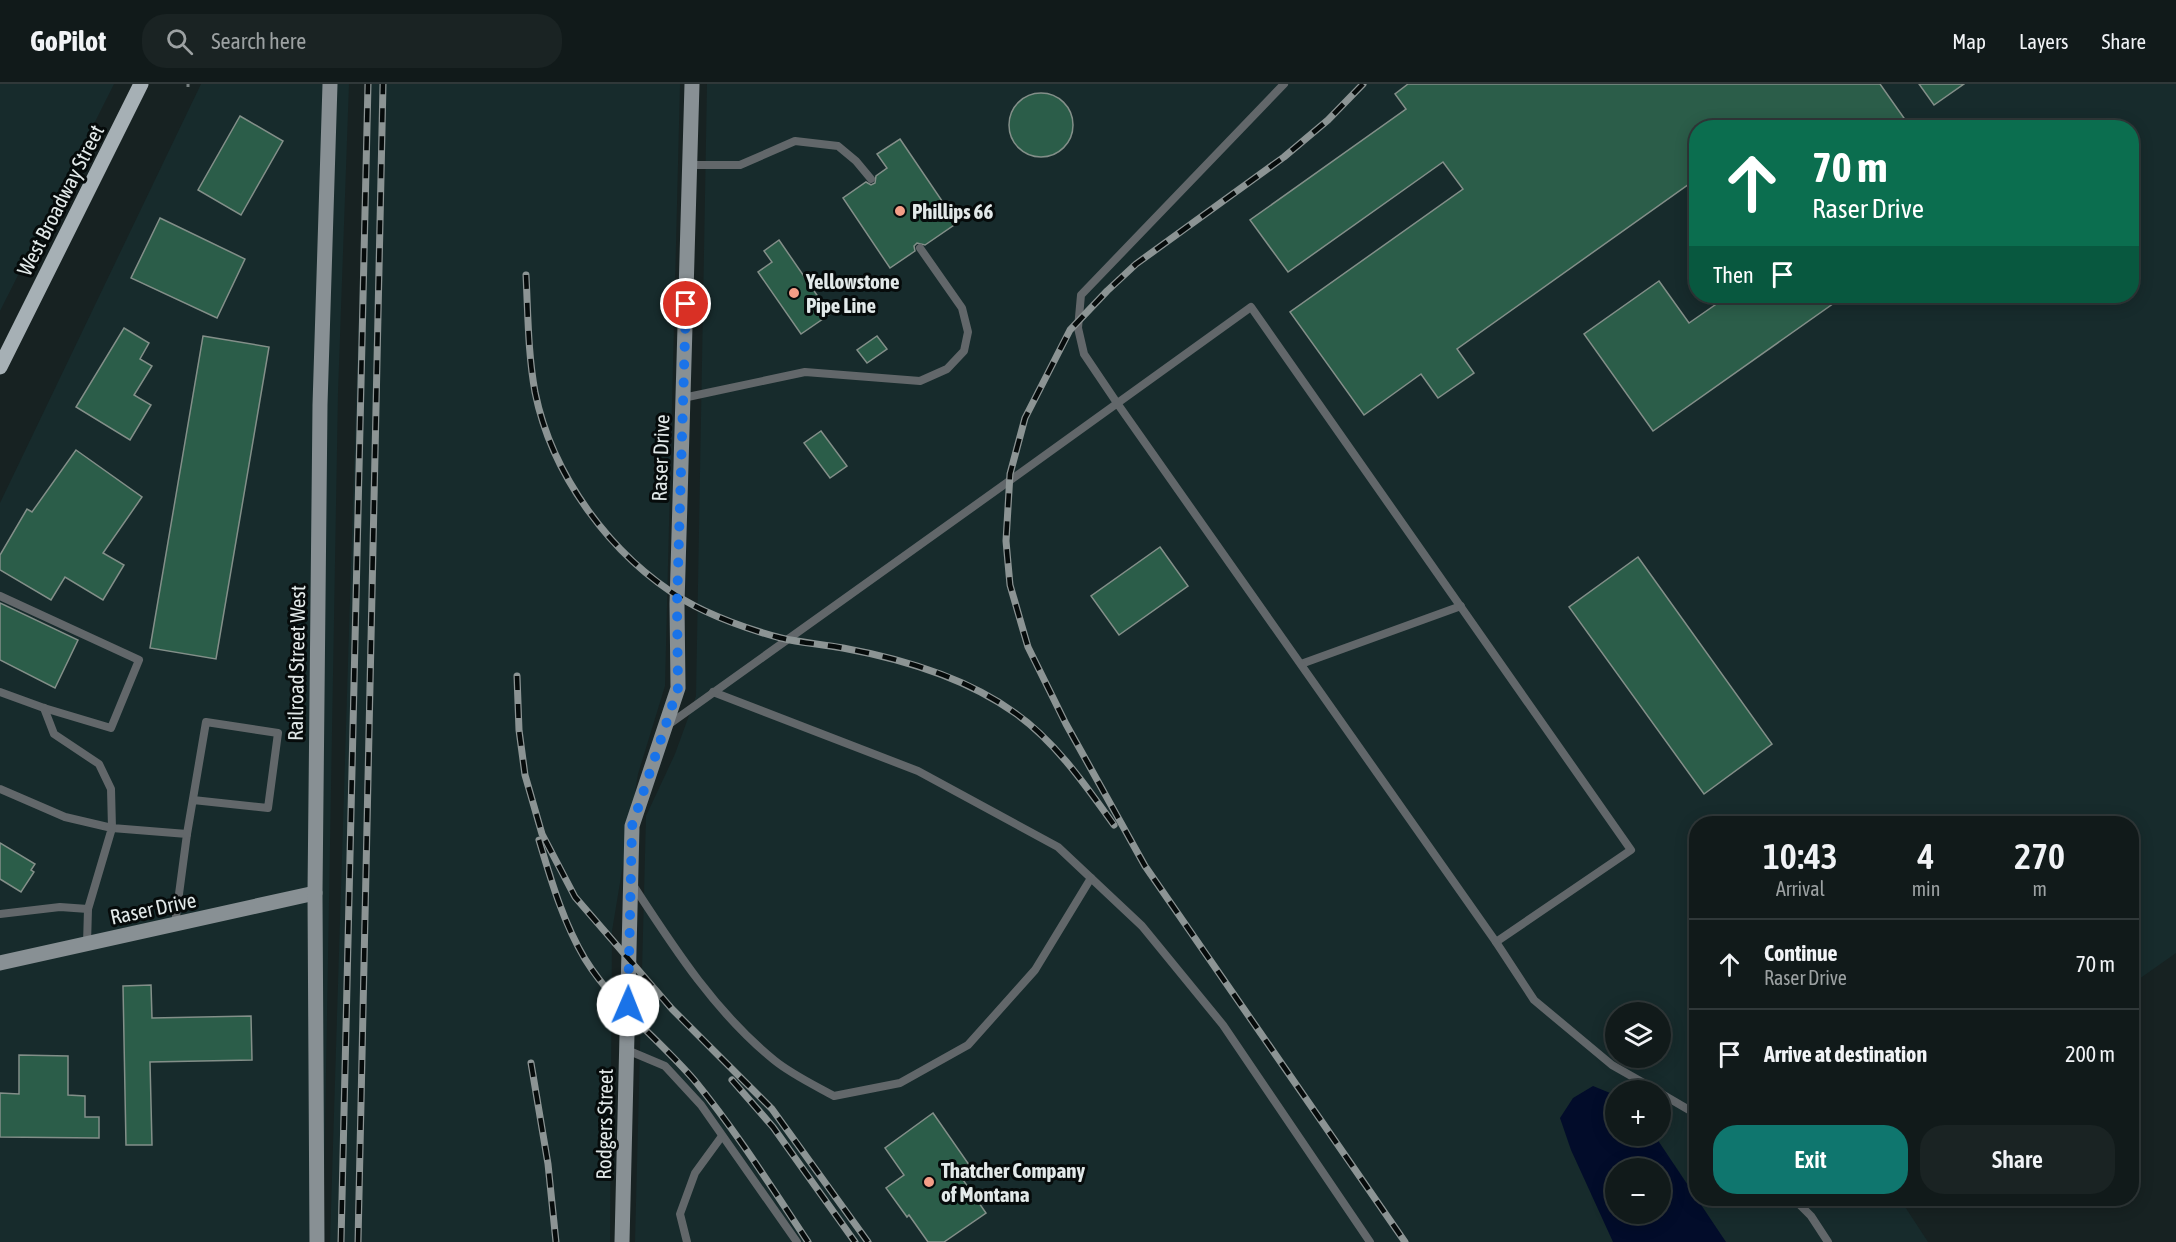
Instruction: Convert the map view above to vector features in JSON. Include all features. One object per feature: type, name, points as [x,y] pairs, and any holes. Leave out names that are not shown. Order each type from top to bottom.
[{"type":"main road","name":"West Broadway Street","points":[[0,367],[141,84]]},
{"type":"street","name":"Railroad Street West","points":[[317,1242],[315,894],[320,405],[330,84]]},
{"type":"street","name":"Raser Drive","points":[[632,826],[678,688],[677,604],[692,84]]},
{"type":"street","name":"Rodgers Street","points":[[622,1242],[632,826]]},
{"type":"street","name":"Raser Drive","points":[[0,963],[315,894]]},
{"type":"lane","points":[[1284,84],[1082,295],[1078,328],[1084,354],[1496,942],[1534,1000],[1612,1065],[1638,1080]]},
{"type":"lane","points":[[690,165],[740,165],[795,141],[838,146],[856,161],[870,179]]},
{"type":"lane","points":[[683,398],[805,372],[920,381],[947,369],[964,351],[968,332],[962,308],[920,248]]},
{"type":"lane","points":[[664,727],[1251,308],[1631,850],[1496,942]]},
{"type":"lane","points":[[0,596],[139,660],[111,728],[0,693]]},
{"type":"lane","points":[[1301,664],[1461,606]]},
{"type":"lane","points":[[713,692],[918,771],[1058,847],[1142,926],[1222,1025],[1370,1242]]},
{"type":"lane","points":[[45,708],[54,734],[99,764],[111,789],[112,828],[88,909],[87,944]]},
{"type":"lane","points":[[175,924],[187,834],[206,722],[278,734],[268,808],[193,800]]},
{"type":"lane","points":[[0,789],[65,817],[112,828],[187,834]]},
{"type":"lane","points":[[631,881],[715,1003],[775,1061],[834,1096],[900,1083],[968,1045],[1035,970],[1091,878]]},
{"type":"lane","points":[[0,914],[60,907],[88,909]]},
{"type":"lane","points":[[627,1050],[664,1066],[701,1105],[797,1242]]},
{"type":"lane","points":[[1671,1099],[1689,1110]]},
{"type":"lane","points":[[687,1242],[680,1214],[695,1173],[722,1136]]},
{"type":"lane","points":[[1801,1206],[1811,1216],[1828,1242]]},
{"type":"shaded area","points":[[0,84],[114,84],[0,311]]},
{"type":"shaded area","points":[[201,84],[349,84],[338,393],[323,1242],[0,1242],[0,503]]},
{"type":"shaded area","points":[[366,84],[680,84],[665,686],[638,774],[612,931],[610,1242],[330,1242]]},
{"type":"shaded area","points":[[707,84],[2176,84],[2176,953],[2139,979],[2139,816],[1689,816],[1689,1206],[1905,1206],[1928,1242],[635,1242],[646,816],[675,754],[696,696]]},
{"type":"water","points":[[1593,1086],[1605,1091],[1605,1146],[1662,1146],[1670,1158],[1605,1158],[1605,1224],[1671,1224],[1671,1160],[1689,1187],[1689,1206],[1702,1206],[1726,1242],[1613,1242],[1571,1150],[1560,1118],[1573,1098]]},
{"type":"building","points":[[1408,84],[1880,84],[1905,120],[1689,120],[1689,184],[1457,349],[1474,373],[1438,398],[1421,374],[1364,415],[1290,312],[1463,189],[1443,162],[1288,272],[1250,220],[1406,109],[1395,94]]},
{"type":"building","points":[[1919,84],[1964,84],[1934,105]]},
{"type":"building","points":[[1035,93],[1047,93],[1064,102],[1071,113],[1073,125],[1071,137],[1064,148],[1047,157],[1035,157],[1023,152],[1014,143],[1009,131],[1009,119],[1014,107],[1023,98]]},
{"type":"building","points":[[240,116],[283,141],[241,215],[198,190]]},
{"type":"building","name":"Phillips 66","points":[[900,139],[957,223],[925,245],[917,243],[914,246],[915,251],[890,268],[843,198],[866,182],[871,185],[875,183],[876,176],[887,168],[877,154]]},
{"type":"building","points":[[160,218],[245,259],[217,318],[131,278]]},
{"type":"building","name":"Yellowstone Pipe Line","points":[[779,240],[830,314],[801,334],[758,272],[772,262],[764,251]]},
{"type":"building","points":[[1659,281],[1689,323],[1718,303],[1834,303],[1653,431],[1584,334]]},
{"type":"building","points":[[124,328],[149,343],[140,359],[152,366],[134,395],[151,405],[130,440],[76,407]]},
{"type":"building","points":[[203,336],[269,347],[216,659],[150,648]]},
{"type":"building","points":[[877,336],[887,349],[867,363],[857,350]]},
{"type":"building","points":[[821,431],[847,466],[830,478],[804,443]]},
{"type":"building","points":[[76,450],[142,497],[103,553],[124,565],[103,600],[65,577],[51,600],[0,570],[0,555],[27,509],[32,512]]},
{"type":"building","points":[[1160,547],[1188,586],[1119,635],[1091,596]]},
{"type":"building","points":[[1638,557],[1772,744],[1704,794],[1569,607]]},
{"type":"building","points":[[0,603],[78,640],[55,688],[0,660]]},
{"type":"building","points":[[0,843],[35,864],[31,870],[34,872],[21,892],[0,879]]},
{"type":"building","points":[[151,985],[152,1018],[251,1016],[252,1060],[150,1062],[152,1145],[126,1145],[123,986]]},
{"type":"building","points":[[19,1055],[68,1056],[68,1095],[85,1096],[85,1117],[99,1117],[99,1138],[0,1137],[0,1093],[19,1094]]},
{"type":"building","name":"Thatcher Company of Montana","points":[[933,1113],[972,1169],[961,1177],[986,1213],[944,1242],[928,1242],[886,1188],[904,1175],[885,1148]]},
{"type":"railway","points":[[341,1242],[368,84]]},
{"type":"railway","points":[[358,1242],[383,84]]},
{"type":"railway","points":[[1363,84],[1328,120],[1284,157],[1136,264],[1070,330],[1025,418],[1010,474],[1006,541],[1010,585],[1028,647],[1066,724],[1145,866],[1405,1242]]},
{"type":"railway","points":[[526,275],[531,363],[543,423],[555,454],[588,511],[632,561],[657,582],[684,600],[731,622],[781,638],[843,648],[911,664],[933,671],[996,700],[1030,724],[1057,750],[1114,825]]},
{"type":"railway","points":[[517,676],[519,730],[525,775],[542,834],[575,897],[672,1009],[772,1109],[868,1242]]},
{"type":"railway","points":[[539,840],[564,916],[585,959],[609,992],[681,1066],[710,1100],[808,1242]]},
{"type":"railway","points":[[531,1063],[548,1164],[556,1242]]},
{"type":"railway","points":[[732,1080],[773,1127],[855,1242]]},
{"type":"place","name":"Phillips 66","points":[[900,211]]},
{"type":"place","name":"Yellowstone Pipe Line","points":[[794,293]]},
{"type":"place","name":"Thatcher Company of Montana","points":[[929,1182]]},
{"type":"route","points":[[628,1005],[632,826],[678,688],[677,604],[686,304]]}]
